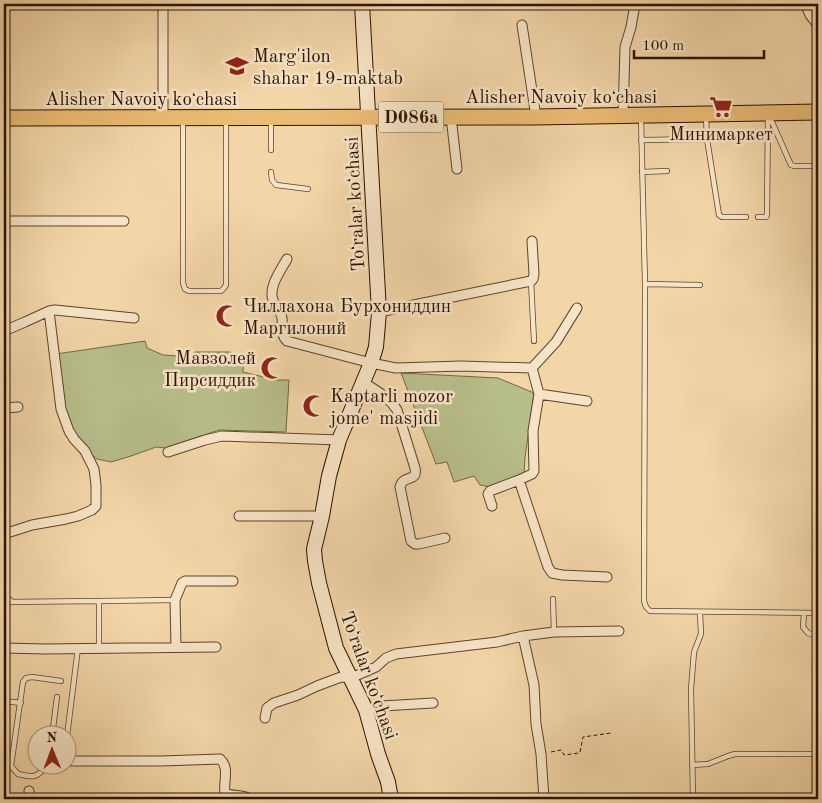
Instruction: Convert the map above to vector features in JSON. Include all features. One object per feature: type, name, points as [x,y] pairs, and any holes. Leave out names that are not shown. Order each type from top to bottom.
[{"type":"main road","name":"Alisher Navoiy koʻchasi","points":[[4,118],[536,117],[818,112]]},
{"type":"street","points":[[160,4],[163,10],[163,118]]},
{"type":"street","name":"Toʻralar koʻchasi","points":[[362,4],[379,312],[376,347],[339,440],[329,476],[314,549],[319,583],[336,648],[366,710],[388,782],[391,799]]},
{"type":"street","points":[[623,116],[625,47],[635,4]]},
{"type":"street","points":[[805,4],[810,15],[818,24]]},
{"type":"street","points":[[522,25],[536,117]]},
{"type":"street","points":[[451,117],[457,169]]},
{"type":"street","points":[[4,220],[124,221]]},
{"type":"street","points":[[379,312],[531,281],[534,274],[532,241]]},
{"type":"street","points":[[286,259],[273,286],[272,294],[273,302],[280,310],[282,334],[285,339],[290,342],[396,368],[462,366],[532,368],[556,342],[576,308]]},
{"type":"street","points":[[4,331],[49,311],[63,310],[134,318]]},
{"type":"street","points":[[4,534],[32,525],[66,519],[92,510],[96,506],[94,468],[85,451],[69,431],[61,408],[49,311]]},
{"type":"street","points":[[492,506],[488,494],[490,490],[519,480],[532,474],[534,471],[533,431],[539,394],[532,368]]},
{"type":"street","points":[[363,382],[392,403],[416,468],[416,474],[404,480],[400,487],[411,541],[419,544],[445,538]]},
{"type":"street","points":[[539,394],[587,401]]},
{"type":"street","points":[[4,408],[18,407]]},
{"type":"street","points":[[168,452],[222,436],[339,440]]},
{"type":"street","points":[[519,480],[549,571],[562,575],[607,577]]},
{"type":"street","points":[[239,516],[322,516]]},
{"type":"street","points":[[176,647],[175,600],[180,584],[185,581],[233,581]]},
{"type":"street","points":[[265,718],[267,708],[274,703],[341,677],[351,678],[376,667],[386,658],[396,654],[497,642],[554,632],[619,631]]},
{"type":"street","points":[[523,636],[534,685],[544,799]]},
{"type":"street","points":[[4,648],[216,647]]},
{"type":"street","points":[[366,710],[382,706],[433,703]]},
{"type":"street","points":[[78,761],[220,759],[226,768],[225,793],[246,797],[247,799]]},
{"type":"lane","points":[[768,113],[791,165],[818,166]]},
{"type":"lane","points":[[758,217],[766,217],[767,215],[768,113]]},
{"type":"lane","points":[[706,114],[707,139],[719,215],[746,217]]},
{"type":"lane","points":[[641,116],[645,284],[644,601],[650,611],[818,613]]},
{"type":"lane","points":[[183,119],[184,288],[197,291],[221,291],[226,285],[226,118]]},
{"type":"lane","points":[[271,118],[271,150]]},
{"type":"lane","points":[[641,140],[707,139]]},
{"type":"lane","points":[[642,172],[667,171]]},
{"type":"lane","points":[[271,172],[272,180],[276,185],[308,189]]},
{"type":"lane","points":[[531,281],[534,341]]},
{"type":"lane","points":[[645,284],[700,285]]},
{"type":"lane","points":[[4,594],[12,602]]},
{"type":"lane","points":[[553,599],[554,632]]},
{"type":"lane","points":[[4,602],[175,600]]},
{"type":"lane","points":[[98,601],[99,648]]},
{"type":"lane","points":[[693,799],[691,689],[694,652],[701,634],[700,612]]},
{"type":"lane","points":[[804,613],[803,627],[808,633],[818,636]]},
{"type":"lane","points":[[68,726],[78,648]]},
{"type":"lane","points":[[11,766],[23,682],[26,678],[32,677],[61,681]]},
{"type":"lane","points":[[54,726],[58,697]]},
{"type":"lane","points":[[4,701],[21,703]]},
{"type":"lane","points":[[692,766],[708,764],[735,754],[818,754]]},
{"type":"lane","points":[[4,766],[11,766],[18,774],[28,775]]},
{"type":"path","points":[[541,754],[561,750],[564,755],[580,753],[583,737],[611,733]]},
{"type":"green space","points":[[145,341],[147,348],[163,355],[192,357],[195,352],[230,352],[243,361],[243,372],[276,380],[289,380],[286,432],[219,430],[165,448],[156,447],[111,462],[97,459],[89,453],[76,437],[67,419],[56,354]]},
{"type":"green space","points":[[401,373],[498,378],[534,393],[524,473],[491,487],[480,485],[474,476],[454,482],[447,462],[436,464]]},
{"type":"place","name":"Marg'ilon shahar 19-maktab","points":[[237,66]]},
{"type":"place","name":"Минимаркет","points":[[721,107]]},
{"type":"place","name":"Чиллахона Бурхониддин Маргилоний","points":[[227,316]]},
{"type":"place","name":"Мавзолей Пирсиддик","points":[[272,368]]},
{"type":"place","name":"Kaptarli mozor jome' masjidi","points":[[314,406]]}]
